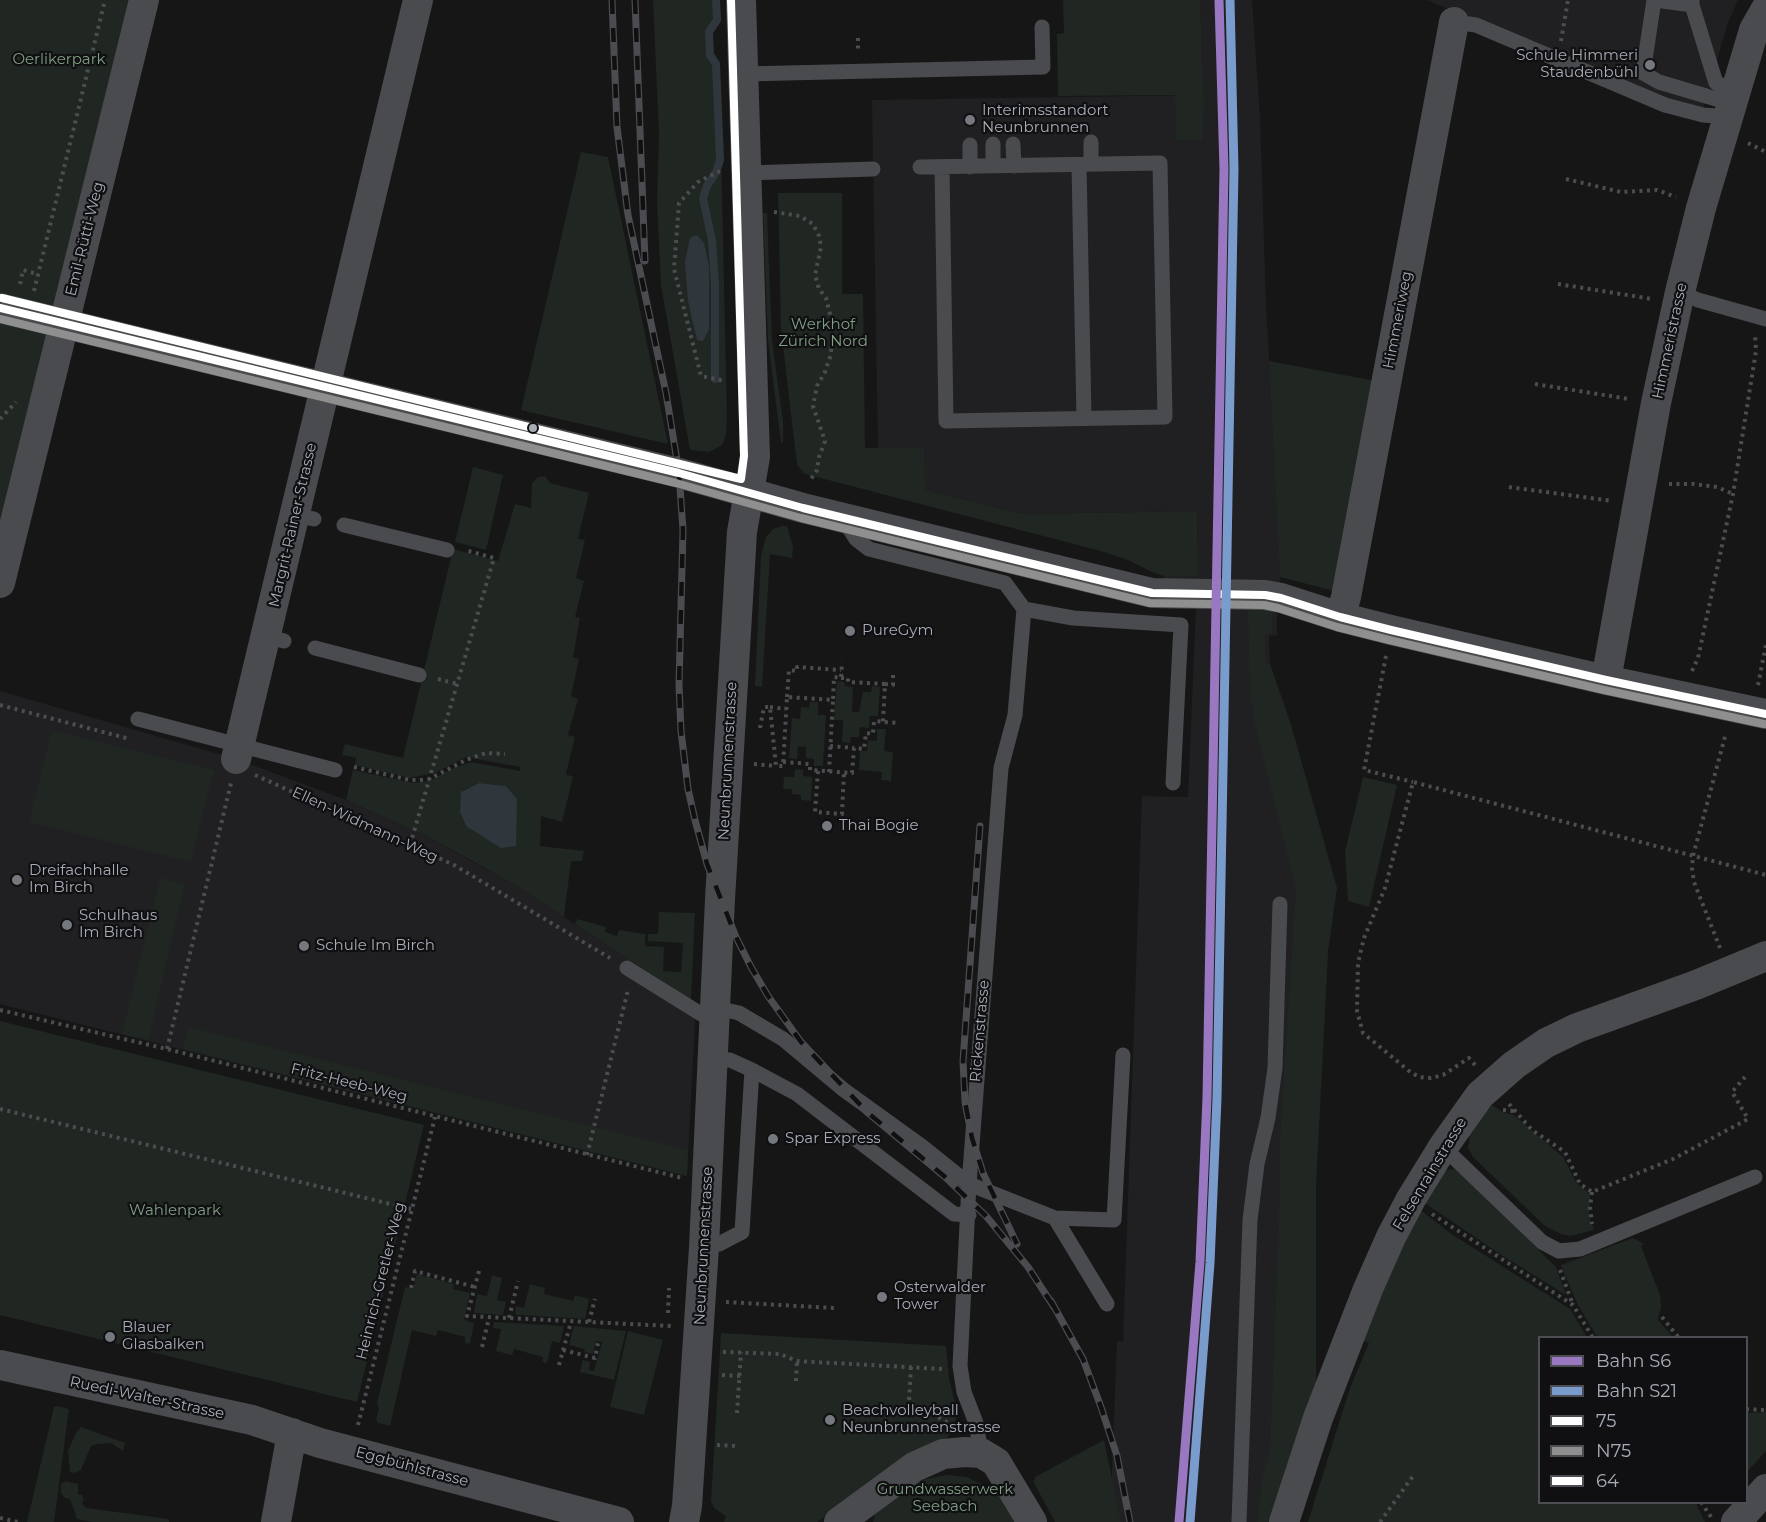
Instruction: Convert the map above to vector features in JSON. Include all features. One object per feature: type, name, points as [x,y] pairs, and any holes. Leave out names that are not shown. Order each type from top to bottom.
[{"type":"street","name":"Emil-Rütti-Weg","points":[[0,582],[144,0]]},
{"type":"street","name":"Margrit-Rainer-Strasse","points":[[237,757],[275,639],[305,517],[325,387],[418,0]]},
{"type":"street","name":"Neunbrunnenstrasse","points":[[684,1522],[687,1506],[704,1247],[714,1060],[709,1011],[720,899],[742,532],[754,457],[734,169],[744,74],[741,0]]},
{"type":"street","name":"Himmeristrasse","points":[[1606,681],[1656,403],[1670,296],[1735,113],[1754,30],[1766,9]]},
{"type":"street","name":"Himmeriweg","points":[[1340,617],[1348,585],[1454,22]]},
{"type":"street","points":[[9,298],[64,323],[679,473],[841,516],[1152,593],[1265,595],[1340,617],[1606,681],[1761,705]]},
{"type":"street","name":"Felsenrainstrasse","points":[[1284,1522],[1318,1418],[1368,1289],[1411,1199],[1443,1147],[1480,1095],[1514,1065],[1546,1042],[1766,956]]},
{"type":"street","name":"Ruedi-Walter-Strasse","points":[[0,1365],[252,1420],[292,1433]]},
{"type":"street","points":[[276,1522],[292,1433]]},
{"type":"street","name":"Eggbühlstrasse","points":[[292,1433],[619,1522]]},
{"type":"street","points":[[839,1522],[914,1467],[943,1454],[965,1452],[981,1453],[996,1462],[1032,1522]]},
{"type":"street","points":[[1736,1522],[1766,1489]]},
{"type":"lane","points":[[1655,0],[1692,2],[1716,83],[1735,113],[1659,82],[1643,73],[1655,0]]},
{"type":"lane","points":[[1454,22],[1476,25],[1665,105],[1703,116],[1735,113]]},
{"type":"lane","points":[[744,74],[1043,67],[1042,27]]},
{"type":"lane","points":[[1084,418],[1085,165],[1091,142]]},
{"type":"lane","points":[[993,144],[993,166]]},
{"type":"lane","points":[[1013,144],[1014,166]]},
{"type":"lane","points":[[970,145],[970,167]]},
{"type":"lane","points":[[920,167],[1160,163],[1165,417],[946,421],[942,167]]},
{"type":"lane","points":[[734,169],[873,169]]},
{"type":"lane","points":[[1670,296],[1698,300],[1766,319]]},
{"type":"lane","points":[[841,516],[856,539],[869,549],[1005,583],[1024,609],[1073,618],[1181,626],[1173,783]]},
{"type":"lane","points":[[344,525],[447,549]]},
{"type":"lane","name":"Rickenstrasse","points":[[981,1453],[976,1423],[964,1392],[960,1366],[969,1184],[1001,768],[1015,715],[1024,609]]},
{"type":"lane","points":[[315,648],[419,675]]},
{"type":"lane","points":[[138,719],[237,757],[343,768]]},
{"type":"lane","points":[[1239,1522],[1250,1220],[1257,1164],[1268,1118],[1275,1068],[1280,904]]},
{"type":"lane","points":[[629,970],[709,1011],[739,1013],[783,1039],[844,1090],[969,1184],[1055,1218],[1114,1220],[1123,1055]]},
{"type":"lane","points":[[714,1060],[730,1060],[797,1094],[954,1214],[969,1215]]},
{"type":"lane","points":[[704,1247],[719,1244],[742,1233],[752,1070]]},
{"type":"lane","points":[[1443,1147],[1542,1242],[1559,1251],[1580,1249],[1755,1177]]},
{"type":"lane","points":[[1055,1218],[1107,1304]]},
{"type":"path","points":[[34,290],[105,0]]},
{"type":"path","points":[[1558,60],[1568,0]]},
{"type":"path","points":[[1735,113],[1766,152]]},
{"type":"path","points":[[732,382],[701,376],[674,269],[679,203],[698,182],[720,171],[734,169]]},
{"type":"path","points":[[1566,179],[1621,192],[1657,190],[1677,198]]},
{"type":"path","points":[[774,212],[800,216],[813,224],[821,247],[815,275],[819,289],[826,298],[832,322],[833,340],[830,357],[817,386],[813,406],[825,441],[817,470],[809,483]]},
{"type":"path","points":[[9,298],[23,270],[38,274]]},
{"type":"path","points":[[1558,284],[1670,296]]},
{"type":"path","points":[[1688,680],[1698,658],[1733,494],[1756,351],[1754,332]]},
{"type":"path","points":[[1535,384],[1629,399]]},
{"type":"path","points":[[1662,484],[1717,487],[1733,494]]},
{"type":"path","points":[[1509,487],[1606,499],[1623,504]]},
{"type":"path","points":[[410,845],[494,558],[464,549]]},
{"type":"path","points":[[1761,705],[1766,645]]},
{"type":"path","points":[[1388,650],[1364,770],[1766,875]]},
{"type":"path","points":[[841,678],[842,662]]},
{"type":"path","points":[[745,764],[783,766],[789,670],[797,670],[797,667],[841,670]]},
{"type":"path","points":[[828,772],[834,677],[848,678],[848,682],[893,685],[893,672]]},
{"type":"path","points":[[883,722],[885,684]]},
{"type":"path","points":[[787,697],[833,700]]},
{"type":"path","points":[[0,705],[139,741]]},
{"type":"path","points":[[759,730],[764,707],[786,709]]},
{"type":"path","points":[[770,707],[776,766]]},
{"type":"path","points":[[830,746],[864,749],[866,733],[873,734],[874,721],[897,723]]},
{"type":"path","points":[[1722,954],[1692,868],[1693,856],[1729,724]]},
{"type":"path","points":[[783,762],[810,764],[810,770],[852,773],[854,748]]},
{"type":"path","points":[[343,768],[410,780],[429,779],[466,760],[486,753],[505,754]]},
{"type":"path","points":[[753,764],[755,753]]},
{"type":"path","points":[[167,1049],[237,757]]},
{"type":"path","name":"Ellen-Widmann-Weg","points":[[237,757],[454,866],[629,970]]},
{"type":"path","points":[[818,771],[815,812],[842,814],[844,772]]},
{"type":"path","points":[[1413,783],[1385,888],[1364,938],[1358,963],[1357,1011],[1363,1033],[1419,1077],[1431,1078],[1443,1075],[1468,1058],[1480,1071]]},
{"type":"path","points":[[587,1155],[629,970]]},
{"type":"path","name":"Fritz-Heeb-Weg","points":[[0,1010],[167,1049],[686,1179]]},
{"type":"path","points":[[1592,1192],[1673,1159],[1748,1119],[1732,1092],[1745,1077]]},
{"type":"path","points":[[1508,1103],[1532,1130],[1565,1152],[1580,1184],[1592,1192]]},
{"type":"path","points":[[0,1109],[411,1209]]},
{"type":"path","name":"Heinrich-Gretler-Weg","points":[[351,1450],[435,1117]]},
{"type":"path","points":[[1590,1212],[1592,1192]]},
{"type":"path","points":[[1430,1212],[1497,1258],[1573,1305]]},
{"type":"path","points":[[1559,1268],[1573,1305],[1592,1336]]},
{"type":"path","points":[[411,1288],[415,1271],[475,1287]]},
{"type":"path","points":[[479,1271],[467,1316],[672,1326]]},
{"type":"path","points":[[509,1318],[518,1281]]},
{"type":"path","points":[[668,1313],[669,1288]]},
{"type":"path","points":[[589,1322],[595,1299]]},
{"type":"path","points":[[722,1301],[834,1308]]},
{"type":"path","points":[[1662,1317],[1677,1336]]},
{"type":"path","points":[[482,1347],[489,1318]]},
{"type":"path","points":[[559,1365],[571,1322]]},
{"type":"path","points":[[563,1350],[595,1358],[598,1343]]},
{"type":"path","points":[[713,1351],[780,1354],[797,1361],[945,1369]]},
{"type":"path","points":[[737,1413],[741,1352]]},
{"type":"path","points":[[796,1381],[797,1361]]},
{"type":"path","points":[[911,1368],[909,1401],[953,1425]]},
{"type":"path","points":[[1748,1409],[1766,1410]]},
{"type":"path","points":[[708,1445],[736,1446]]},
{"type":"path","points":[[1380,1522],[1413,1476]]},
{"type":"path","points":[[0,1518],[18,1522]]},
{"type":"shaded area","points":[[1200,0],[1252,0],[1260,117],[1266,307],[1281,594],[1277,609],[1277,635],[1269,636],[1270,664],[1291,725],[1337,888],[1328,951],[1316,1184],[1316,1398],[1273,1522],[1110,1522],[1117,1341],[1123,1342],[1142,796],[1188,797],[1196,607],[1163,606],[1164,576],[1198,576],[1197,511],[1023,514],[924,490],[924,448],[878,449],[872,100],[1204,95]]},
{"type":"shaded area","name":"Schule Himmeri Staudenbühl","points":[[1427,0],[1738,0],[1727,25],[1703,110],[1669,101]]},
{"type":"shaded area","points":[[697,235],[704,243],[709,266],[709,329],[703,341],[697,340],[688,301],[685,262],[690,238]]},
{"type":"shaded area","name":"Schule Im Birch","points":[[0,691],[236,759],[346,800],[424,835],[518,887],[696,1003],[687,1176],[0,1004]]},
{"type":"shaded area","points":[[479,783],[506,786],[517,799],[516,846],[501,848],[466,826],[460,812],[461,792]]},
{"type":"green space","name":"Oerlikerpark","points":[[0,0],[135,0],[0,550]]},
{"type":"green space","points":[[653,0],[718,0],[718,20],[712,34],[712,51],[719,61],[727,416],[726,436],[722,445],[709,452],[690,450],[661,285],[657,203],[659,134]]},
{"type":"green space","points":[[1063,0],[1200,0],[1204,95],[1203,140],[1176,140],[1175,95],[1058,96],[1057,34],[1064,33]]},
{"type":"green space","points":[[581,152],[608,157],[668,444],[521,410]]},
{"type":"green space","name":"Werkhof Zürich Nord","points":[[778,193],[842,193],[842,294],[863,294],[865,448],[924,448],[925,490],[1023,514],[1197,511],[1198,576],[1164,576],[1101,551],[805,474],[797,465],[781,329]]},
{"type":"green space","points":[[763,213],[767,213],[772,341],[783,421],[783,442],[781,443],[768,340]]},
{"type":"green space","points":[[1269,361],[1376,381],[1334,591],[1280,577]]},
{"type":"green space","points":[[473,467],[503,475],[486,550],[455,542]]},
{"type":"green space","points":[[545,476],[550,483],[589,493],[578,539],[585,540],[576,578],[584,581],[575,617],[580,618],[573,657],[579,659],[571,696],[578,699],[568,735],[575,737],[566,774],[573,777],[562,822],[541,816],[540,846],[584,851],[582,861],[571,861],[564,917],[467,858],[424,835],[346,800],[353,770],[413,783],[430,781],[451,769],[471,762],[520,771],[520,767],[466,757],[435,773],[409,778],[355,765],[356,758],[342,755],[345,744],[403,758],[453,549],[498,561],[515,504],[531,508],[532,483],[538,477]],"holes":[[[479,783],[506,786],[517,799],[478,832],[466,826],[460,812],[462,791]]]},
{"type":"green space","points":[[787,526],[793,547],[792,558],[770,554],[762,687],[755,686],[761,555],[766,537],[773,529]]},
{"type":"green space","points":[[1248,608],[1272,609],[1272,634],[1265,634],[1265,664],[1270,664],[1291,725],[1337,888],[1328,951],[1316,1184],[1316,1398],[1273,1522],[1257,1522],[1262,1478],[1270,1450],[1280,1140],[1296,889],[1256,729],[1250,693]]},
{"type":"green space","points":[[837,681],[844,682],[845,686],[853,687],[852,712],[859,712],[863,692],[871,692],[872,686],[880,687],[878,716],[870,716],[869,728],[860,727],[859,737],[851,737],[850,743],[842,742],[843,720],[834,720]]},
{"type":"green space","points":[[810,702],[818,702],[818,715],[826,715],[823,766],[814,766],[814,759],[806,758],[806,747],[798,746],[797,759],[789,758],[792,718],[800,719],[801,707],[809,708]]},
{"type":"green space","points":[[877,729],[886,729],[884,751],[893,752],[891,781],[881,780],[882,772],[859,770],[860,751],[867,751],[868,740],[877,741]]},
{"type":"green space","points":[[52,730],[214,770],[191,862],[29,822]]},
{"type":"green space","points":[[795,769],[803,770],[803,776],[812,777],[811,801],[801,800],[801,795],[792,794],[792,789],[783,789],[784,777],[794,777]]},
{"type":"green space","points":[[1363,777],[1397,785],[1369,907],[1348,901],[1345,852]]},
{"type":"green space","points":[[160,878],[185,885],[148,1040],[122,1034]]},
{"type":"green space","points":[[659,912],[695,913],[691,1000],[575,924],[577,919],[606,927],[605,932],[617,936],[619,930],[645,934],[645,946],[664,947],[663,971],[681,972],[683,943],[648,941],[648,934],[658,934]]},
{"type":"green space","name":"Wahlenpark","points":[[0,1021],[424,1125],[357,1402],[0,1315]]},
{"type":"green space","points":[[188,1027],[688,1150],[687,1176],[183,1049]]},
{"type":"green space","points":[[1492,1105],[1504,1113],[1514,1115],[1563,1157],[1577,1184],[1590,1194],[1589,1216],[1594,1230],[1571,1236],[1545,1226],[1473,1157],[1468,1148],[1470,1137],[1468,1132]]},
{"type":"green space","points":[[1458,1170],[1556,1267],[1566,1295],[1423,1202],[1444,1171]]},
{"type":"green space","points":[[1419,1209],[1453,1235],[1570,1309],[1586,1336],[1538,1336],[1538,1504],[1696,1504],[1705,1522],[1308,1522],[1350,1388],[1369,1343],[1361,1339]]},
{"type":"green space","points":[[1633,1238],[1644,1244],[1641,1246],[1660,1295],[1661,1307],[1658,1320],[1672,1336],[1596,1336],[1578,1305],[1561,1265]]},
{"type":"green space","points":[[417,1274],[454,1284],[453,1289],[470,1293],[464,1320],[474,1323],[470,1344],[465,1343],[465,1337],[438,1330],[436,1336],[412,1330],[390,1426],[378,1423],[376,1420],[379,1409],[377,1403],[405,1287],[413,1289]]},
{"type":"green space","points":[[492,1275],[502,1278],[497,1300],[506,1302],[503,1315],[474,1313],[477,1294],[487,1296]]},
{"type":"green space","points":[[530,1284],[545,1288],[544,1294],[573,1301],[575,1295],[589,1299],[585,1319],[517,1315],[516,1306],[524,1308]]},
{"type":"green space","points":[[494,1322],[564,1326],[560,1343],[552,1341],[547,1363],[542,1362],[543,1357],[514,1349],[512,1355],[496,1351],[501,1329],[493,1328]]},
{"type":"green space","points":[[574,1326],[626,1331],[614,1380],[580,1372],[583,1360],[590,1362],[589,1370],[594,1371],[602,1342],[596,1341],[593,1354],[584,1352],[585,1349],[569,1345]]},
{"type":"green space","points":[[628,1331],[663,1340],[644,1415],[610,1407]]},
{"type":"green space","points":[[721,1333],[946,1346],[949,1378],[957,1411],[955,1422],[945,1439],[817,1522],[724,1522],[726,1516],[714,1508],[711,1501]]},
{"type":"green space","points":[[54,1407],[69,1409],[54,1522],[27,1522]]},
{"type":"green space","points":[[1766,1412],[1766,1451],[1748,1471],[1748,1413]]},
{"type":"green space","points":[[81,1427],[125,1443],[123,1451],[111,1443],[91,1446],[81,1470],[70,1472],[68,1451]]},
{"type":"green space","points":[[1104,1440],[1121,1522],[1055,1522],[1033,1481],[1035,1477]]},
{"type":"green space","name":"Grundwasserwerk Seebach","points":[[946,1475],[967,1477],[995,1491],[1003,1499],[1017,1522],[873,1522],[876,1511],[910,1486],[922,1480]]},
{"type":"green space","points":[[66,1481],[78,1484],[78,1495],[82,1495],[84,1499],[82,1503],[86,1508],[169,1519],[169,1522],[93,1522],[77,1519],[70,1499],[65,1498],[61,1493],[61,1484]]},
{"type":"waterway","points":[[715,379],[715,284],[712,240],[703,198],[720,160],[716,64],[710,55],[709,32],[717,20],[716,0]]},
{"type":"railway","points":[[612,0],[617,127],[628,215],[666,393],[679,473],[683,530],[679,685],[681,731],[688,789],[707,864],[736,937],[751,967],[768,996],[801,1042],[867,1112],[944,1176],[986,1216],[1028,1267],[1054,1307]]},
{"type":"railway","points":[[635,0],[645,261]]},
{"type":"railway","points":[[980,826],[963,1061],[965,1102],[972,1138],[983,1173],[1017,1244]]},
{"type":"railway","points":[[1051,1301],[1083,1359],[1101,1407],[1117,1456],[1130,1522]]},
{"type":"rail line","name":"S6","points":[[1179,1522],[1200,1262],[1207,1098],[1224,169],[1219,0]]},
{"type":"rail line","name":"S21","points":[[1190,1522],[1210,1263],[1217,1098],[1234,169],[1230,0]]},
{"type":"transit line","name":"64","points":[[2,298],[741,479],[744,456],[731,0]]},
{"type":"transit line","name":"75","points":[[0,308],[679,473],[803,508],[1152,593],[1265,595],[1281,598],[1391,630],[1766,714]]},
{"type":"transit line","name":"N75","points":[[0,319],[676,483],[801,518],[1150,603],[1264,605],[1389,640],[1764,724]]},
{"type":"place","name":"Schule Himmeri Staudenbühl","points":[[1650,65]]},
{"type":"place","name":"Interimsstandort Neunbrunnen","points":[[970,120]]},
{"type":"place","name":"PureGym","points":[[850,631]]},
{"type":"place","name":"Thai Bogie","points":[[827,826]]},
{"type":"place","name":"Dreifachhalle Im Birch","points":[[17,880]]},
{"type":"place","name":"Schulhaus Im Birch","points":[[67,925]]},
{"type":"place","name":"Schule Im Birch","points":[[304,946]]},
{"type":"place","name":"Spar Express","points":[[773,1139]]},
{"type":"place","name":"Osterwalder Tower","points":[[882,1297]]},
{"type":"place","name":"Blauer Glasbalken","points":[[110,1337]]},
{"type":"place","name":"Beachvolleyball Neunbrunnenstrasse","points":[[830,1420]]}]
